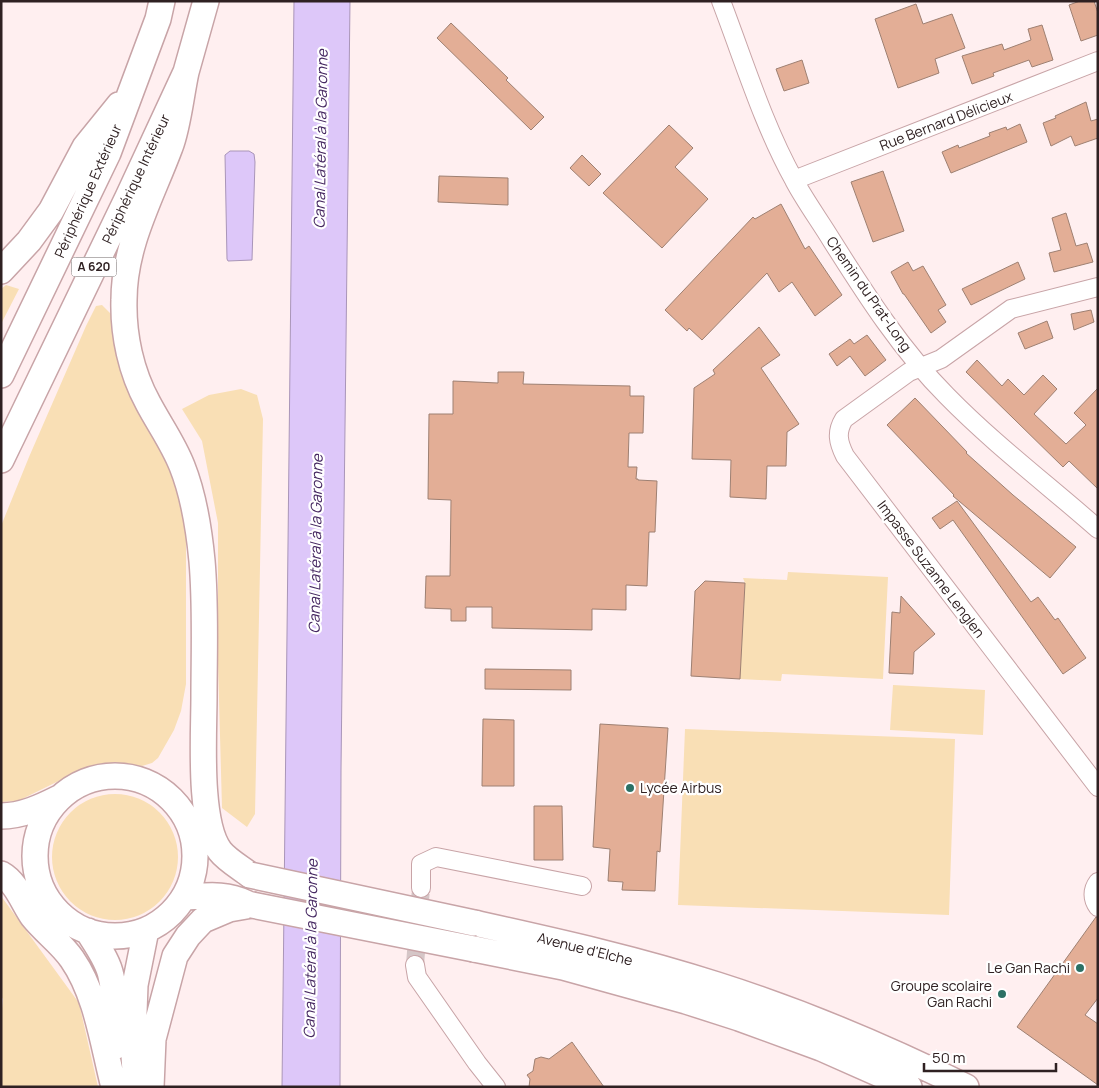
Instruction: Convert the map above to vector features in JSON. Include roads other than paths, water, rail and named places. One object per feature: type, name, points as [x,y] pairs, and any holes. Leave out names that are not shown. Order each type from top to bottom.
[{"type":"highway","name":"Périphérique Extérieur","points":[[1,375],[108,153],[158,19],[162,1]]},
{"type":"highway","name":"Périphérique Intérieur","points":[[1,460],[186,72],[206,1]]},
{"type":"highway","points":[[186,72],[171,145],[144,210],[132,245],[124,279],[123,303],[126,339],[134,369],[147,401],[182,465],[196,514],[202,562],[204,619],[204,795],[211,832],[220,851],[250,875]]},
{"type":"highway","points":[[1,271],[29,240],[51,211],[84,147],[132,90]]},
{"type":"highway","points":[[1,816],[25,812],[59,798],[77,785],[99,777],[122,776],[144,780],[164,791],[180,808],[191,827],[196,850],[196,866],[192,882],[185,897],[161,922],[146,930],[126,935],[107,936],[72,924],[48,900],[40,884],[36,867],[35,848],[39,830],[47,813],[59,798]]},
{"type":"highway","name":"Avenue d'Elche","points":[[196,850],[216,867],[234,875],[250,875],[474,923],[558,942],[716,984],[849,1033],[919,1063],[966,1087]]},
{"type":"highway","points":[[1,856],[22,868],[40,884]]},
{"type":"highway","points":[[1,874],[13,885],[32,916],[59,943],[80,972],[90,993],[115,1087]]},
{"type":"highway","name":"Avenue d'Elche","points":[[185,897],[217,895],[234,897],[252,906],[563,967],[722,1012],[821,1048],[909,1087]]},
{"type":"highway","points":[[151,1087],[153,1039],[175,956],[188,936],[203,920],[229,909],[252,906]]},
{"type":"highway","points":[[136,1087],[133,1040],[135,985],[146,930]]},
{"type":"highway","points":[[88,931],[105,960],[114,990],[115,1087]]},
{"type":"street","name":"Chemin du Prat-Long","points":[[721,1],[768,122],[794,180],[857,280],[921,368],[947,396],[992,438],[1098,528]]},
{"type":"street","name":"Rue Bernard Délicieux","points":[[794,180],[1098,61]]},
{"type":"street","points":[[921,368],[941,359],[1011,309],[1098,287]]},
{"type":"street","name":"Impasse Suzanne Lenglen","points":[[921,368],[909,372],[844,419],[839,428],[838,443],[845,456],[1098,787]]},
{"type":"street","points":[[420,888],[421,864],[436,857],[582,886]]},
{"type":"street","points":[[1098,882],[1093,896],[1098,907]]},
{"type":"street","points":[[415,966],[417,977],[496,1087]]},
{"type":"water","name":"Canal Latéral à la Garonne","points":[[294,1],[350,1],[341,770],[340,1087],[282,1087]]},
{"type":"water","points":[[230,151],[249,151],[254,154],[252,260],[228,261],[227,259],[225,155]]},
{"type":"tunnel","points":[[415,965],[421,888]]},
{"type":"place","name":"Lycée Airbus","points":[[630,788]]},
{"type":"place","name":"Le Gan Rachi","points":[[1080,968]]},
{"type":"place","name":"Groupe scolaire Gan Rachi","points":[[1002,994]]}]
